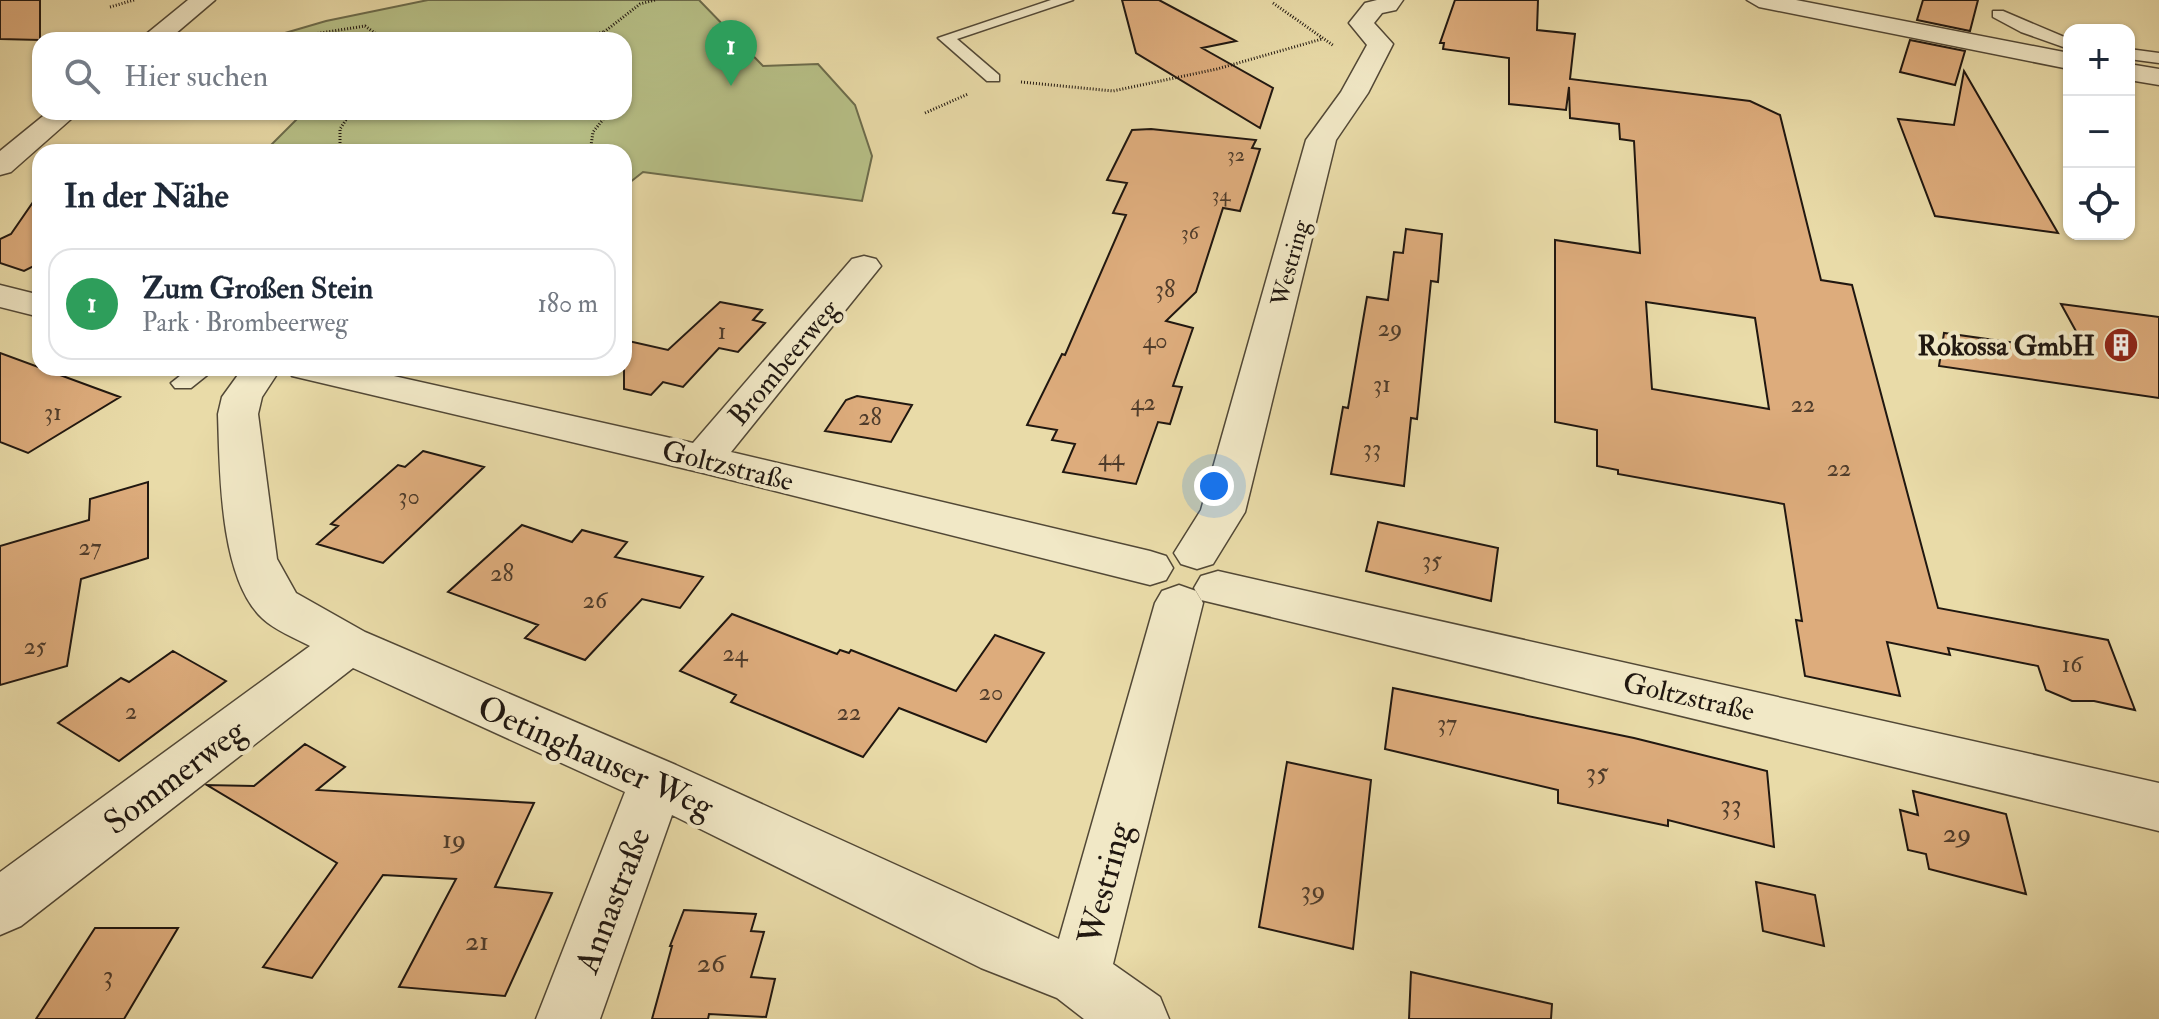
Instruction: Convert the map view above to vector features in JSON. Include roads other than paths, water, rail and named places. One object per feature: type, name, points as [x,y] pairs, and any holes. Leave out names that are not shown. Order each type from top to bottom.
[{"type":"street","points":[[162,32],[203,0]]},
{"type":"street","name":"Westring","points":[[1079,977],[1186,578],[1223,512],[1321,140],[1354,93],[1380,44],[1361,23],[1374,8],[1387,5],[1391,0]]},
{"type":"street","points":[[1759,0],[2063,60]]},
{"type":"street","points":[[2135,73],[2159,77]]},
{"type":"street","points":[[0,166],[55,120]]},
{"type":"street","name":"Brombeerweg","points":[[703,459],[864,266]]},
{"type":"street","points":[[0,296],[32,304]]},
{"type":"street","name":"Oetinghauser Weg","points":[[256,376],[242,397],[238,414],[244,494],[254,559],[279,606],[348,645],[657,781],[1003,947],[1079,977],[1137,1019]]},
{"type":"street","name":"Goltzstraße","points":[[341,376],[703,459],[1186,578],[2159,807]]},
{"type":"street","name":"Sommerweg","points":[[0,907],[348,645]]},
{"type":"street","name":"Annastraße","points":[[568,1019],[657,781]]},
{"type":"lane","points":[[993,78],[946,38],[1066,0]]},
{"type":"lane","points":[[1998,14],[2063,43]]},
{"type":"lane","points":[[2135,55],[2159,58]]},
{"type":"lane","points":[[183,383],[193,376]]},
{"type":"place","name":"Zum Großen Stein","points":[[731,86]]},
{"type":"place","name":"Rokossa GmbH","points":[[2121,345]]}]
